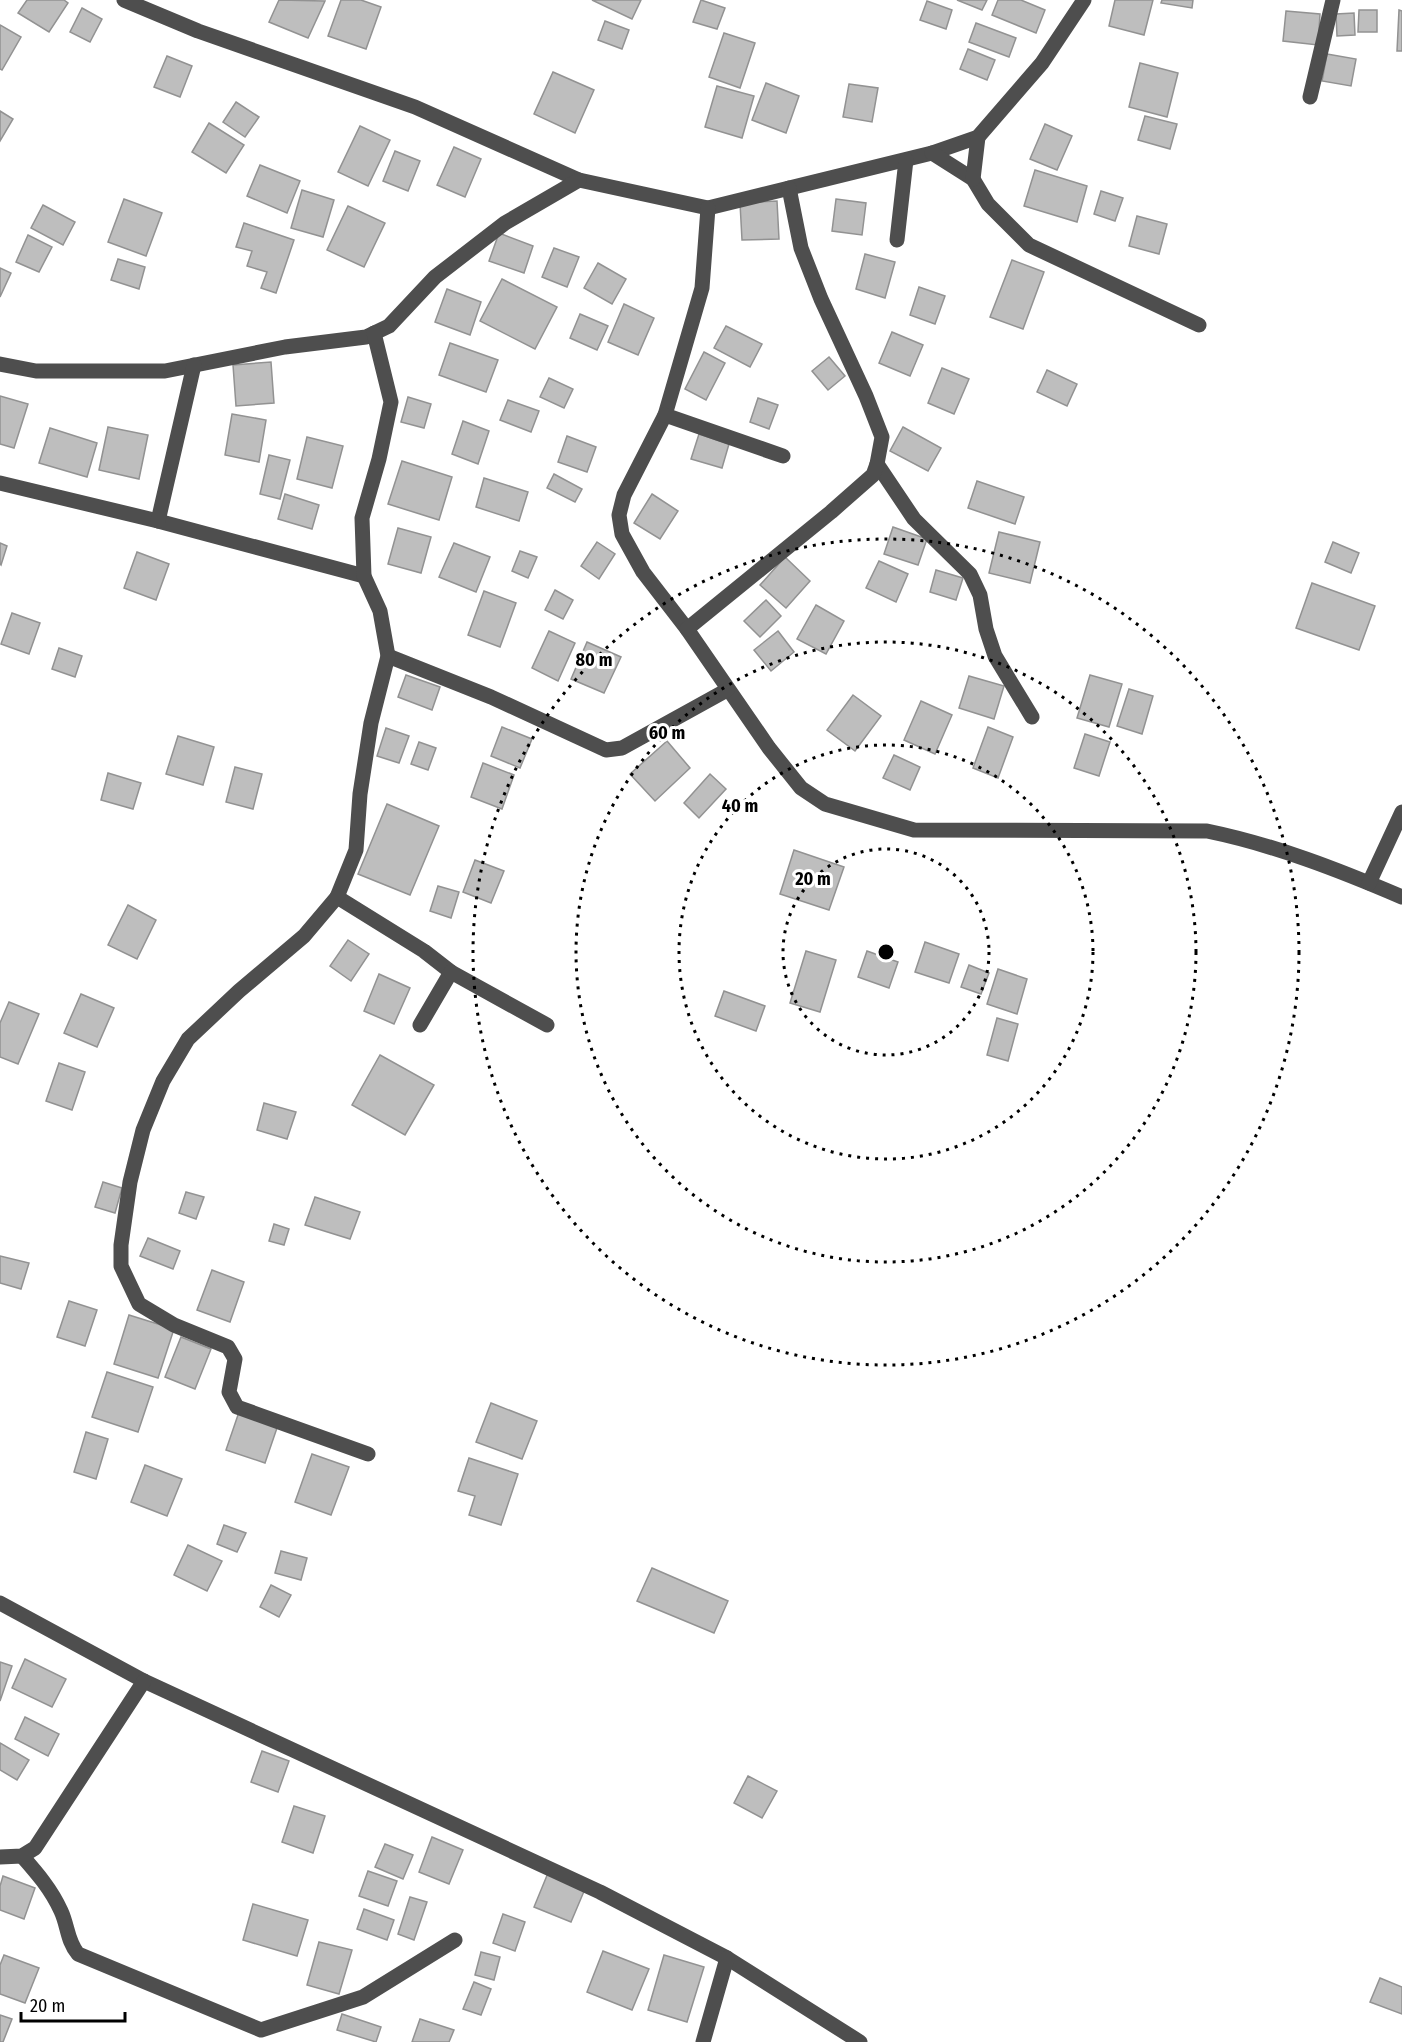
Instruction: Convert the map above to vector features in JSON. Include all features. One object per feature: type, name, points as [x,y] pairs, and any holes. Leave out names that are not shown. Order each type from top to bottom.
[{"type":"street","points":[[124,0],[198,31],[415,107],[579,180],[708,208],[906,160],[978,136],[1042,63],[1084,0]]},
{"type":"street","points":[[1310,97],[1333,0]]},
{"type":"street","points":[[973,179],[978,136]]},
{"type":"street","points":[[932,153],[973,179],[988,204],[1029,245],[1199,325]]},
{"type":"street","points":[[897,240],[906,160]]},
{"type":"street","points":[[0,364],[36,371],[165,370],[285,347],[366,337],[389,326],[435,277],[505,224],[579,180]]},
{"type":"street","points":[[687,629],[840,505],[873,476],[876,464],[882,437],[801,248],[789,188]]},
{"type":"street","points":[[708,208],[702,288],[665,415],[624,495],[619,514],[622,534],[643,572],[687,629],[727,690],[801,788],[825,804],[914,830],[1207,831],[1253,840],[1402,897]]},
{"type":"street","points":[[368,1454],[237,1407],[229,1392],[236,1359],[228,1347],[174,1325],[139,1304],[121,1266],[121,1245],[130,1182],[143,1130],[163,1081],[188,1039],[239,991],[304,936],[337,897],[356,850],[360,794],[370,733],[388,656],[380,611],[364,576],[362,518],[379,459],[391,402],[374,333]]},
{"type":"street","points":[[158,521],[194,365]]},
{"type":"street","points":[[665,415],[783,456]]},
{"type":"street","points":[[876,464],[914,519],[970,574],[980,595],[986,629],[995,656],[1032,717]]},
{"type":"street","points":[[0,483],[158,521],[364,576]]},
{"type":"street","points":[[388,656],[491,697],[606,750],[622,748],[727,690]]},
{"type":"street","points":[[1370,883],[1402,812]]},
{"type":"street","points":[[337,897],[424,951],[451,972],[547,1025]]},
{"type":"street","points":[[420,1025],[451,972]]},
{"type":"street","points":[[0,1603],[144,1681],[600,1892],[727,1958],[860,2042]]},
{"type":"street","points":[[0,1858],[22,1856],[35,1848],[144,1681]]},
{"type":"street","points":[[22,1856],[46,1883],[62,1912],[71,1947],[78,1954],[204,2004],[259,2036],[363,1998],[455,1940]]},
{"type":"street","points":[[703,2042],[727,1958]]},
{"type":"building","points":[[27,0],[64,0],[68,3],[49,32],[18,13]]},
{"type":"building","points":[[279,0],[325,1],[308,38],[269,22]]},
{"type":"building","points":[[341,0],[361,0],[381,7],[366,49],[328,36]]},
{"type":"building","points":[[592,0],[641,0],[632,19]]},
{"type":"building","points":[[701,0],[725,8],[717,29],[693,22]]},
{"type":"building","points":[[957,0],[987,0],[982,10]]},
{"type":"building","points":[[998,0],[1021,0],[1045,10],[1036,33],[992,15]]},
{"type":"building","points":[[1115,0],[1153,0],[1144,35],[1109,26]]},
{"type":"building","points":[[1162,0],[1193,0],[1192,8],[1161,3]]},
{"type":"building","points":[[927,1],[952,10],[946,29],[920,20]]},
{"type":"building","points":[[82,8],[102,19],[90,42],[70,32]]},
{"type":"building","points":[[1359,10],[1377,10],[1377,32],[1358,32]]},
{"type":"building","points":[[1399,10],[1402,11],[1402,51],[1397,51]]},
{"type":"building","points":[[1286,11],[1320,14],[1318,45],[1283,41]]},
{"type":"building","points":[[1354,13],[1355,35],[1337,36],[1336,14]]},
{"type":"building","points":[[605,21],[629,30],[622,49],[598,40]]},
{"type":"building","points":[[976,23],[1016,38],[1009,57],[969,42]]},
{"type":"building","points":[[0,25],[21,37],[2,70],[0,69]]},
{"type":"building","points":[[724,33],[755,43],[740,88],[709,77]]},
{"type":"building","points":[[968,49],[995,60],[987,80],[960,69]]},
{"type":"building","points":[[1327,54],[1356,59],[1351,86],[1322,81]]},
{"type":"building","points":[[167,56],[192,66],[180,97],[154,87]]},
{"type":"building","points":[[1140,63],[1178,73],[1167,117],[1129,107]]},
{"type":"building","points":[[553,72],[594,90],[575,133],[534,114]]},
{"type":"building","points":[[766,83],[799,96],[786,133],[752,120]]},
{"type":"building","points":[[849,84],[878,88],[872,122],[843,117]]},
{"type":"building","points":[[717,86],[754,96],[742,138],[705,127]]},
{"type":"building","points":[[236,102],[259,117],[245,137],[223,122]]},
{"type":"building","points":[[0,111],[13,119],[0,141]]},
{"type":"building","points":[[1145,116],[1177,124],[1170,149],[1138,140]]},
{"type":"building","points":[[209,123],[244,145],[226,173],[192,152]]},
{"type":"building","points":[[1045,124],[1072,136],[1057,170],[1030,159]]},
{"type":"building","points":[[360,126],[390,140],[368,186],[338,172]]},
{"type":"building","points":[[454,147],[481,159],[465,197],[437,185]]},
{"type":"building","points":[[395,151],[420,161],[408,191],[383,181]]},
{"type":"building","points":[[260,165],[300,181],[287,213],[247,196]]},
{"type":"building","points":[[1035,170],[1087,186],[1077,222],[1024,206]]},
{"type":"building","points":[[302,190],[334,200],[323,237],[291,228]]},
{"type":"building","points":[[1101,191],[1123,198],[1115,221],[1094,214]]},
{"type":"building","points":[[124,199],[162,213],[146,256],[108,242]]},
{"type":"building","points":[[836,199],[866,203],[862,235],[832,231]]},
{"type":"building","points":[[777,201],[779,239],[742,240],[740,203]]},
{"type":"building","points":[[43,205],[75,222],[63,245],[31,228]]},
{"type":"building","points":[[348,206],[385,223],[364,267],[327,250]]},
{"type":"building","points":[[1137,216],[1167,224],[1159,254],[1129,246]]},
{"type":"building","points":[[244,223],[294,240],[276,293],[261,288],[267,272],[247,266],[252,251],[236,247]]},
{"type":"building","points":[[499,233],[533,246],[524,273],[489,261]]},
{"type":"building","points":[[28,235],[52,247],[39,272],[16,262]]},
{"type":"building","points":[[554,248],[579,257],[567,287],[542,277]]},
{"type":"building","points":[[865,254],[895,262],[885,298],[856,289]]},
{"type":"building","points":[[118,259],[145,267],[139,289],[111,280]]},
{"type":"building","points":[[1012,260],[1044,272],[1023,329],[990,317]]},
{"type":"building","points":[[598,263],[626,279],[612,304],[584,288]]},
{"type":"building","points":[[0,268],[11,273],[0,297]]},
{"type":"building","points":[[502,279],[557,307],[535,349],[480,321]]},
{"type":"building","points":[[919,287],[945,296],[935,324],[910,315]]},
{"type":"building","points":[[447,289],[481,302],[470,335],[435,322]]},
{"type":"building","points":[[624,304],[654,318],[638,355],[608,342]]},
{"type":"building","points":[[580,314],[608,326],[597,350],[570,338]]},
{"type":"building","points":[[726,326],[762,344],[750,367],[714,348]]},
{"type":"building","points":[[892,332],[923,345],[910,376],[879,363]]},
{"type":"building","points":[[450,343],[498,360],[486,392],[439,375]]},
{"type":"building","points":[[704,352],[725,363],[706,400],[685,389]]},
{"type":"building","points":[[829,357],[845,376],[828,390],[812,371]]},
{"type":"building","points":[[271,362],[274,403],[236,406],[233,365]]},
{"type":"building","points":[[942,368],[969,379],[954,414],[928,403]]},
{"type":"building","points":[[1047,370],[1077,384],[1067,406],[1037,392]]},
{"type":"building","points":[[549,378],[573,389],[564,408],[540,397]]},
{"type":"building","points":[[0,396],[28,404],[14,448],[0,444]]},
{"type":"building","points":[[408,397],[431,404],[424,428],[401,422]]},
{"type":"building","points":[[758,398],[778,405],[769,429],[750,422]]},
{"type":"building","points":[[508,400],[539,411],[531,432],[500,420]]},
{"type":"building","points":[[232,414],[266,420],[259,462],[225,455]]},
{"type":"building","points":[[463,421],[489,431],[478,464],[452,454]]},
{"type":"building","points":[[108,427],[148,435],[139,479],[99,470]]},
{"type":"building","points":[[903,427],[941,448],[928,471],[890,451]]},
{"type":"building","points":[[50,428],[97,443],[87,477],[39,463]]},
{"type":"building","points":[[699,434],[729,444],[722,468],[691,459]]},
{"type":"building","points":[[567,436],[596,447],[587,472],[558,462]]},
{"type":"building","points":[[307,437],[343,446],[332,488],[297,479]]},
{"type":"building","points":[[269,455],[290,460],[280,499],[260,494]]},
{"type":"building","points":[[402,461],[452,477],[439,520],[388,504]]},
{"type":"building","points":[[554,474],[582,489],[575,502],[547,488]]},
{"type":"building","points":[[484,478],[528,492],[519,521],[476,507]]},
{"type":"building","points":[[977,481],[1024,497],[1015,524],[968,508]]},
{"type":"building","points":[[285,494],[319,505],[312,529],[278,519]]},
{"type":"building","points":[[652,494],[678,511],[660,539],[634,523]]},
{"type":"building","points":[[893,527],[927,539],[918,565],[884,554]]},
{"type":"building","points":[[398,528],[431,537],[421,573],[388,564]]},
{"type":"building","points":[[999,532],[1040,542],[1030,583],[989,573]]},
{"type":"building","points":[[597,542],[615,554],[599,579],[581,566]]},
{"type":"building","points":[[1333,542],[1359,553],[1351,573],[1325,562]]},
{"type":"building","points":[[0,543],[7,546],[1,565],[0,564]]},
{"type":"building","points":[[454,543],[490,557],[476,592],[439,577]]},
{"type":"building","points":[[520,551],[537,557],[528,578],[512,571]]},
{"type":"building","points":[[137,552],[169,564],[156,600],[124,588]]},
{"type":"building","points":[[785,557],[810,581],[786,608],[760,585]]},
{"type":"building","points":[[879,561],[908,574],[896,602],[866,588]]},
{"type":"building","points":[[936,570],[963,578],[956,600],[930,592]]},
{"type":"building","points":[[1312,583],[1375,606],[1359,650],[1296,628]]},
{"type":"building","points":[[555,590],[573,600],[563,619],[545,610]]},
{"type":"building","points":[[484,591],[516,603],[500,647],[468,635]]},
{"type":"building","points":[[766,600],[781,616],[760,637],[744,621]]},
{"type":"building","points":[[816,605],[844,621],[826,654],[797,639]]},
{"type":"building","points":[[12,613],[40,623],[29,654],[1,644]]},
{"type":"building","points":[[549,631],[575,643],[558,681],[532,668]]},
{"type":"building","points":[[778,631],[794,652],[771,671],[754,650]]},
{"type":"building","points":[[587,642],[621,657],[604,693],[571,679]]},
{"type":"building","points":[[59,648],[82,656],[75,677],[52,669]]},
{"type":"building","points":[[406,675],[440,687],[432,710],[398,697]]},
{"type":"building","points":[[1090,675],[1122,684],[1109,727],[1077,718]]},
{"type":"building","points":[[969,676],[1004,686],[994,719],[959,708]]},
{"type":"building","points":[[1129,689],[1153,696],[1142,734],[1117,726]]},
{"type":"building","points":[[853,695],[881,716],[855,751],[827,730]]},
{"type":"building","points":[[921,701],[952,715],[935,754],[904,740]]},
{"type":"building","points":[[502,727],[532,739],[520,768],[491,756]]},
{"type":"building","points":[[988,727],[1013,737],[998,778],[973,768]]},
{"type":"building","points":[[386,728],[409,736],[399,763],[377,756]]},
{"type":"building","points":[[1085,734],[1110,742],[1099,776],[1074,768]]},
{"type":"building","points":[[178,736],[214,747],[203,785],[166,774]]},
{"type":"building","points":[[667,741],[690,768],[655,801],[630,774]]},
{"type":"building","points":[[419,742],[436,748],[428,770],[411,764]]},
{"type":"building","points":[[894,755],[920,767],[910,790],[883,778]]},
{"type":"building","points":[[483,763],[514,775],[502,809],[471,797]]},
{"type":"building","points":[[235,767],[262,774],[253,809],[226,802]]},
{"type":"building","points":[[108,773],[141,783],[133,809],[101,800]]},
{"type":"building","points":[[710,774],[726,789],[699,818],[684,803]]},
{"type":"building","points":[[387,804],[439,826],[410,895],[358,874]]},
{"type":"building","points":[[794,850],[844,867],[829,910],[780,894]]},
{"type":"building","points":[[475,860],[504,871],[491,903],[463,892]]},
{"type":"building","points":[[438,886],[459,892],[451,918],[430,911]]},
{"type":"building","points":[[128,905],[156,920],[137,959],[108,945]]},
{"type":"building","points":[[348,940],[369,954],[351,981],[330,966]]},
{"type":"building","points":[[925,942],[959,954],[949,983],[915,972]]},
{"type":"building","points":[[806,951],[836,960],[820,1012],[790,1003]]},
{"type":"building","points":[[867,951],[898,962],[889,988],[858,977]]},
{"type":"building","points":[[969,965],[989,973],[981,994],[961,987]]},
{"type":"building","points":[[998,969],[1027,979],[1017,1014],[987,1004]]},
{"type":"building","points":[[379,974],[410,988],[394,1024],[364,1011]]},
{"type":"building","points":[[724,991],[765,1006],[756,1031],[715,1016]]},
{"type":"building","points":[[81,994],[114,1008],[97,1047],[64,1033]]},
{"type":"building","points":[[9,1002],[39,1014],[18,1064],[0,1057],[0,1023]]},
{"type":"building","points":[[997,1018],[1018,1024],[1008,1061],[987,1055]]},
{"type":"building","points":[[380,1055],[434,1085],[405,1135],[352,1105]]},
{"type":"building","points":[[59,1063],[85,1072],[72,1110],[46,1101]]},
{"type":"building","points":[[264,1103],[296,1112],[287,1139],[257,1130]]},
{"type":"building","points":[[103,1182],[122,1188],[115,1213],[95,1207]]},
{"type":"building","points":[[186,1192],[204,1197],[196,1219],[179,1213]]},
{"type":"building","points":[[315,1197],[360,1212],[350,1239],[305,1225]]},
{"type":"building","points":[[274,1224],[289,1229],[284,1245],[269,1241]]},
{"type":"building","points":[[148,1238],[180,1251],[173,1269],[140,1256]]},
{"type":"building","points":[[0,1256],[29,1263],[21,1289],[0,1283]]},
{"type":"building","points":[[212,1270],[244,1282],[230,1322],[197,1310]]},
{"type":"building","points":[[69,1301],[97,1310],[85,1346],[57,1337]]},
{"type":"building","points":[[129,1315],[174,1329],[158,1378],[114,1364]]},
{"type":"building","points":[[181,1337],[211,1349],[195,1389],[165,1377]]},
{"type":"building","points":[[107,1372],[153,1387],[138,1432],[92,1417]]},
{"type":"building","points":[[491,1403],[537,1421],[522,1459],[476,1442]]},
{"type":"building","points":[[239,1412],[278,1425],[265,1463],[226,1450]]},
{"type":"building","points":[[86,1432],[108,1439],[96,1479],[74,1472]]},
{"type":"building","points":[[312,1454],[349,1467],[331,1515],[295,1502]]},
{"type":"building","points":[[469,1458],[518,1474],[501,1525],[469,1515],[475,1496],[458,1491]]},
{"type":"building","points":[[145,1465],[182,1479],[167,1516],[131,1502]]},
{"type":"building","points":[[224,1525],[246,1533],[237,1552],[217,1544]]},
{"type":"building","points":[[188,1545],[222,1561],[207,1591],[174,1575]]},
{"type":"building","points":[[281,1551],[307,1558],[301,1580],[275,1573]]},
{"type":"building","points":[[652,1568],[728,1601],[714,1633],[637,1601]]},
{"type":"building","points":[[271,1585],[291,1595],[279,1617],[260,1607]]},
{"type":"building","points":[[25,1659],[66,1679],[52,1707],[12,1688]]},
{"type":"building","points":[[0,1662],[12,1666],[0,1701]]},
{"type":"building","points":[[25,1717],[59,1734],[48,1756],[15,1739]]},
{"type":"building","points":[[0,1743],[29,1760],[17,1780],[0,1770]]},
{"type":"building","points":[[262,1751],[289,1761],[278,1792],[251,1782]]},
{"type":"building","points":[[748,1776],[777,1791],[762,1818],[734,1803]]},
{"type":"building","points":[[294,1806],[325,1816],[313,1853],[282,1842]]},
{"type":"building","points":[[432,1837],[463,1850],[449,1884],[419,1872]]},
{"type":"building","points":[[385,1844],[413,1855],[403,1879],[375,1867]]},
{"type":"building","points":[[368,1871],[397,1881],[388,1906],[359,1896]]},
{"type":"building","points":[[548,1873],[585,1889],[571,1922],[534,1907]]},
{"type":"building","points":[[3,1876],[35,1888],[24,1919],[0,1910],[0,1886]]},
{"type":"building","points":[[410,1897],[427,1902],[414,1940],[398,1934]]},
{"type":"building","points":[[253,1904],[308,1920],[297,1956],[243,1940]]},
{"type":"building","points":[[364,1909],[394,1920],[387,1940],[357,1929]]},
{"type":"building","points":[[503,1914],[525,1922],[515,1951],[493,1943]]},
{"type":"building","points":[[319,1942],[352,1950],[339,1994],[307,1985]]},
{"type":"building","points":[[603,1951],[649,1969],[632,2010],[587,1992]]},
{"type":"building","points":[[481,1952],[500,1957],[494,1980],[475,1975]]},
{"type":"building","points":[[4,1955],[39,1968],[25,2003],[0,1994],[0,1965]]},
{"type":"building","points":[[664,1955],[704,1967],[687,2022],[648,2010]]},
{"type":"building","points":[[1380,1978],[1402,1987],[1402,2014],[1370,2002]]},
{"type":"building","points":[[474,1982],[491,1989],[481,2015],[463,2009]]},
{"type":"building","points":[[342,2014],[381,2027],[376,2042],[337,2030]]},
{"type":"building","points":[[0,2015],[12,2019],[3,2042],[0,2042]]},
{"type":"building","points":[[420,2019],[454,2030],[449,2042],[412,2042]]}]
